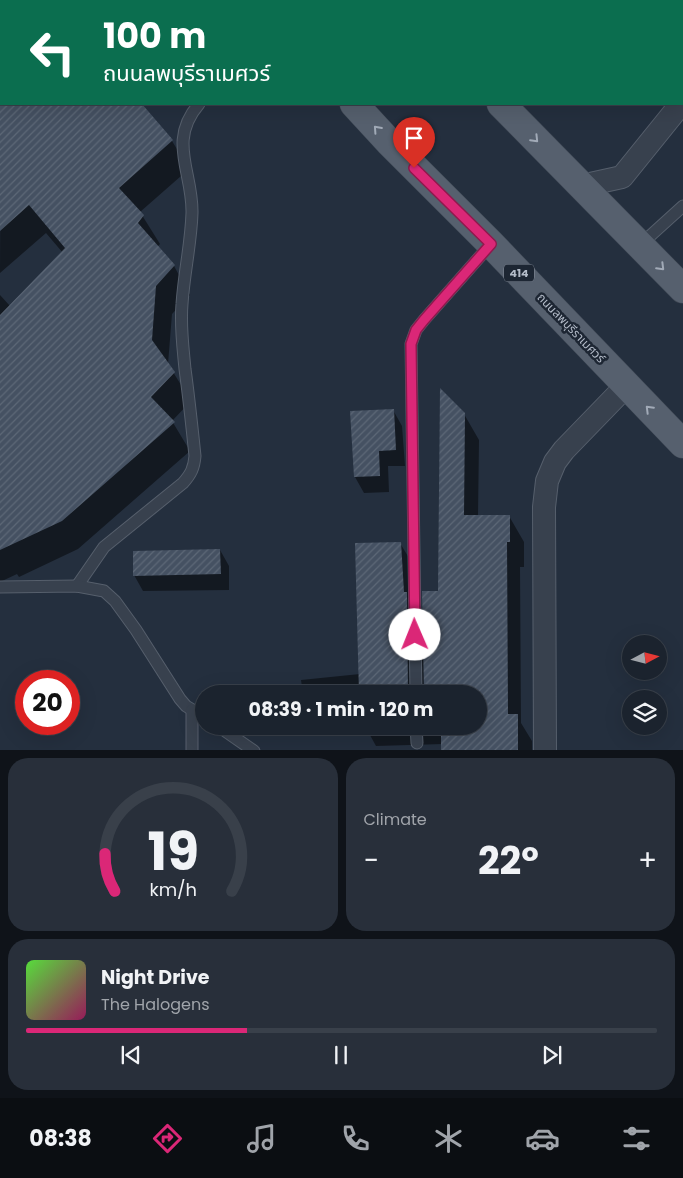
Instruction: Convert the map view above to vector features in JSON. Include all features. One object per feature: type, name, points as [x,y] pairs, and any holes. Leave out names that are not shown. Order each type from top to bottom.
[{"type":"main road","name":"ถนนลพบุรีราเมศวร์","points":[[355,105],[683,444]]},
{"type":"main road","points":[[502,105],[683,289]]},
{"type":"street","points":[[582,186],[622,177],[680,105]]},
{"type":"street","points":[[545,750],[544,507],[547,481],[555,462],[564,450],[626,386]]},
{"type":"lane","points":[[77,586],[104,547],[182,483],[191,474],[194,465],[195,456],[182,339],[182,305],[192,210],[182,146],[184,128],[198,105]]},
{"type":"lane","points":[[640,245],[683,206]]},
{"type":"lane","points":[[416,685],[411,344],[416,330],[424,320],[491,244]]},
{"type":"lane","points":[[0,587],[77,586],[98,589],[110,596],[136,630],[180,699],[195,712]]},
{"type":"lane","points":[[192,710],[192,750]]},
{"type":"lane","points":[[232,735],[254,750]]},
{"type":"lane","points":[[417,735],[417,743]]},
{"type":"building","points":[[0,105],[143,105],[173,140],[119,188],[144,215],[138,223],[175,265],[156,286],[152,340],[175,372],[151,397],[175,422],[62,521],[0,550],[0,315],[65,248],[29,205],[0,231]]},
{"type":"building","points":[[440,388],[465,413],[464,515],[510,515],[510,542],[507,542],[508,714],[518,714],[518,750],[441,750],[441,735],[487,735],[487,685],[424,685],[422,591],[438,591]]},
{"type":"building","points":[[394,409],[396,450],[379,451],[380,476],[354,477],[350,411]]},
{"type":"building","points":[[401,542],[404,592],[407,592],[408,685],[359,685],[355,543]]},
{"type":"building","points":[[220,549],[221,574],[133,576],[133,551]]},
{"type":"route","points":[[414,168],[491,244],[416,330],[411,344],[415,635]]}]
